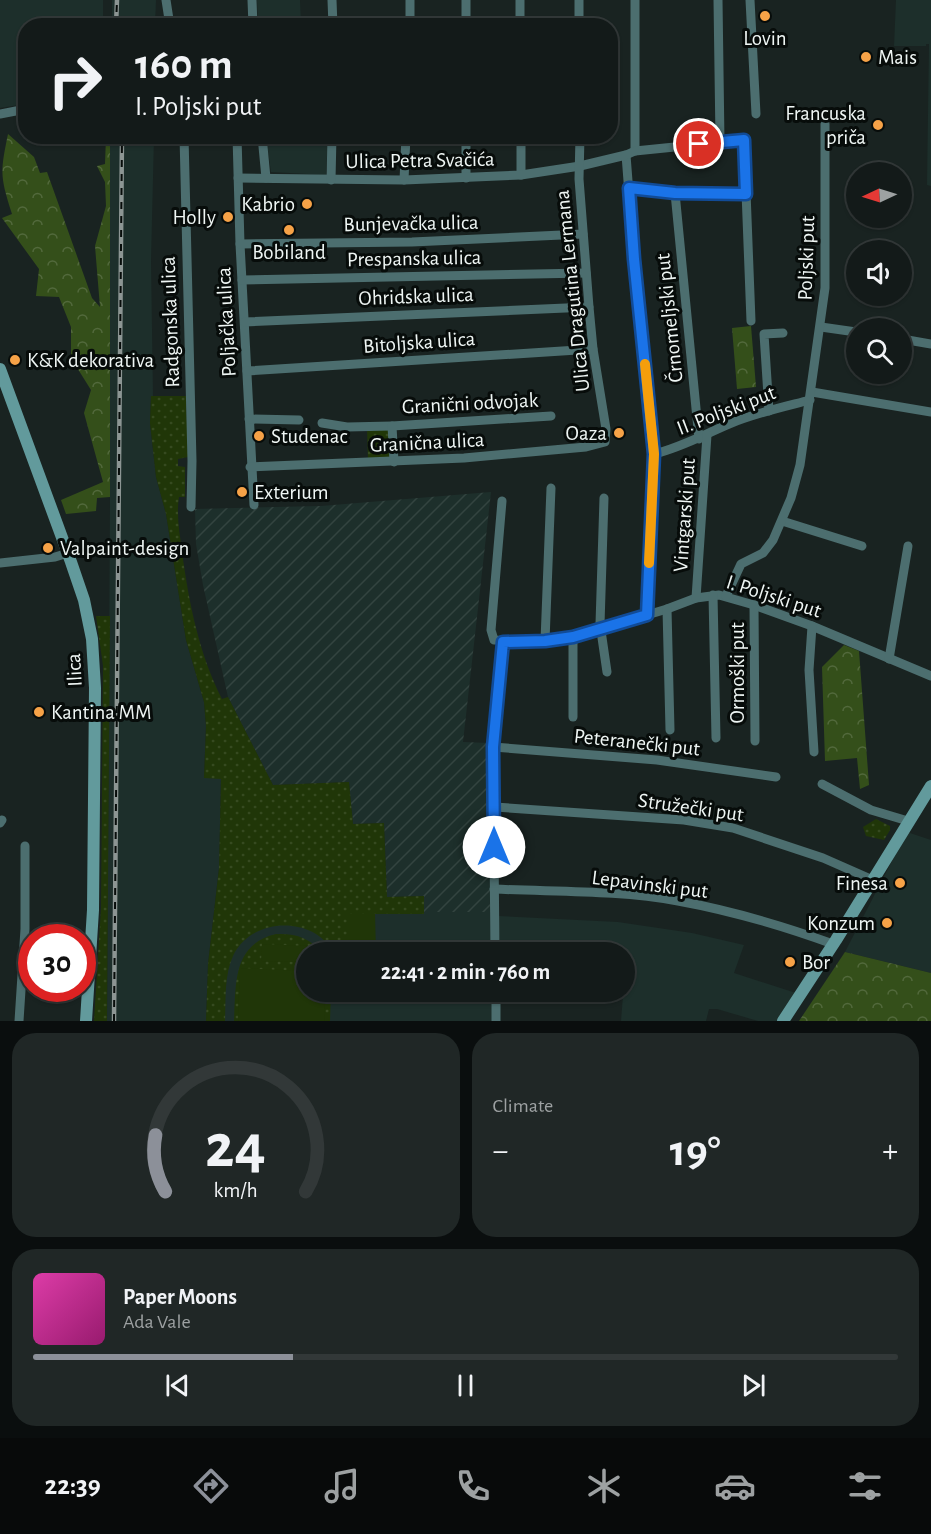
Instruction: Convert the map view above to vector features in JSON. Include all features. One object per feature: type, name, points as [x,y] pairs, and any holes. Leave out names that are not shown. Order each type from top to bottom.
[{"type":"main road","name":"Ilica","points":[[0,369],[68,553],[86,609],[95,662],[93,910],[86,1021]]},
{"type":"main road","points":[[783,1021],[931,786]]},
{"type":"street","points":[[166,0],[169,18]]},
{"type":"street","points":[[252,0],[253,18]]},
{"type":"street","points":[[332,0],[333,18]]},
{"type":"street","points":[[410,0],[410,18]]},
{"type":"street","points":[[466,0],[466,18]]},
{"type":"street","points":[[520,0],[520,18]]},
{"type":"street","points":[[579,0],[579,18]]},
{"type":"street","points":[[635,0],[629,188],[654,454],[647,615]]},
{"type":"street","points":[[718,0],[720,141]]},
{"type":"street","points":[[750,0],[756,114]]},
{"type":"street","points":[[0,114],[18,111]]},
{"type":"street","name":"Poljski put","points":[[811,396],[825,288],[827,236],[825,124]]},
{"type":"street","name":"Ulica Petra Svačića","points":[[238,178],[404,180],[521,175],[580,166],[631,153],[744,140],[746,194]]},
{"type":"street","name":"Radgonska ulica","points":[[184,144],[192,461],[191,507]]},
{"type":"street","name":"Poljačka ulica","points":[[237,144],[250,467],[254,505]]},
{"type":"street","points":[[263,144],[266,178]]},
{"type":"street","points":[[331,180],[332,144]]},
{"type":"street","points":[[404,180],[406,144]]},
{"type":"street","points":[[466,144],[466,178]]},
{"type":"street","points":[[521,144],[521,175]]},
{"type":"street","name":"Ulica Dragutina Lermana","points":[[580,144],[579,178],[586,273],[593,349],[606,429],[605,442]]},
{"type":"street","points":[[629,188],[675,193],[746,194],[751,321]]},
{"type":"street","name":"Črnomeljski put","points":[[675,193],[703,437]]},
{"type":"street","name":"Bunjevačka ulica","points":[[240,244],[423,241],[583,234]]},
{"type":"street","name":"Prespanska ulica","points":[[242,280],[586,273]]},
{"type":"street","name":"Ohridska ulica","points":[[245,322],[589,307]]},
{"type":"street","points":[[821,327],[846,331]]},
{"type":"street","points":[[769,411],[764,334],[783,333]]},
{"type":"street","points":[[912,341],[931,344]]},
{"type":"street","name":"Bitoljska ulica","points":[[247,371],[593,349]]},
{"type":"street","name":"II. Poljski put","points":[[654,454],[679,448],[728,424],[811,396],[931,412]]},
{"type":"street","name":"II. Poljski put","points":[[726,596],[741,564],[759,556],[766,550],[782,521],[800,465],[811,396]]},
{"type":"street","name":"Granični odvojak","points":[[394,462],[392,426],[551,416]]},
{"type":"street","points":[[249,420],[299,420]]},
{"type":"street","points":[[322,423],[347,426],[392,426]]},
{"type":"street","name":"Vintgarski put","points":[[696,598],[703,437]]},
{"type":"street","name":"Granična ulica","points":[[250,467],[464,459],[595,446],[605,442]]},
{"type":"street","points":[[545,641],[550,488]]},
{"type":"street","points":[[604,498],[601,629],[607,672]]},
{"type":"street","points":[[495,942],[493,747],[503,642],[494,640],[491,630],[502,501]]},
{"type":"street","points":[[782,521],[862,546]]},
{"type":"street","points":[[890,659],[908,546]]},
{"type":"street","points":[[0,563],[55,557],[68,553]]},
{"type":"street","points":[[713,595],[716,738]]},
{"type":"street","name":"I. Poljski put","points":[[503,642],[545,641],[573,637],[696,598],[713,595],[726,596],[812,626],[931,676]]},
{"type":"street","name":"Ormoški put","points":[[754,605],[755,741]]},
{"type":"street","points":[[667,609],[670,730]]},
{"type":"street","points":[[812,626],[809,670],[814,752]]},
{"type":"street","points":[[573,637],[573,717]]},
{"type":"street","name":"Peteranečki put","points":[[493,747],[657,760],[776,777]]},
{"type":"street","points":[[822,784],[871,810],[908,821]]},
{"type":"street","name":"Stružečki put","points":[[495,807],[684,820],[733,828],[823,858],[873,880]]},
{"type":"street","points":[[19,1021],[25,929],[25,846]]},
{"type":"street","name":"Lepavinski put","points":[[494,889],[628,895],[677,901],[751,919],[833,944]]},
{"type":"street","points":[[496,1002],[496,1021]]},
{"type":"shaded area","points":[[0,0],[103,0],[103,18],[18,18],[18,105],[0,108]]},
{"type":"shaded area","points":[[112,0],[156,0],[155,18],[112,18]]},
{"type":"shaded area","points":[[257,0],[300,0],[301,18],[258,18]]},
{"type":"shaded area","points":[[896,0],[931,0],[931,186],[927,185],[929,44],[926,46],[894,46]]},
{"type":"shaded area","points":[[110,144],[154,144],[151,261],[153,396],[151,396],[150,423],[156,477],[166,514],[186,640],[204,702],[206,726],[204,778],[221,778],[219,868],[208,964],[206,1021],[107,1021]]},
{"type":"shaded area","points":[[267,144],[328,144],[326,175],[271,172]]},
{"type":"shaded area","points":[[491,492],[463,742],[489,743],[490,912],[424,912],[423,896],[387,897],[384,823],[353,824],[349,782],[273,785],[228,697],[203,585],[196,544],[195,509],[321,506]]},
{"type":"shaded area","points":[[907,832],[931,840],[931,973],[845,952]]},
{"type":"shaded area","points":[[286,911],[490,912],[492,942],[296,942],[296,1002],[492,1002],[492,1021],[220,1021],[231,923]]},
{"type":"shaded area","points":[[498,916],[618,922],[692,933],[744,945],[734,973],[796,993],[777,1021],[758,1021],[717,1009],[709,1009],[706,1021],[621,1021],[622,1002],[635,1002],[635,942],[499,942]]},
{"type":"green space","points":[[8,134],[34,157],[40,173],[47,172],[92,298],[100,307],[95,246],[106,206],[105,182],[97,166],[105,164],[106,144],[110,144],[110,497],[97,498],[96,511],[66,514],[61,500],[103,482],[84,413],[91,390],[71,358],[71,327],[59,297],[36,296],[39,269],[2,218],[12,214],[2,174]]},
{"type":"green space","points":[[751,326],[756,387],[737,389],[732,328]]},
{"type":"green space","points":[[151,396],[186,396],[188,457],[178,459],[178,466],[185,467],[185,497],[179,497],[178,504],[179,532],[196,628],[207,664],[222,699],[228,697],[273,785],[349,782],[353,824],[384,823],[387,897],[424,896],[424,914],[348,914],[348,942],[326,942],[311,932],[282,925],[253,934],[242,943],[230,964],[226,988],[225,1021],[206,1021],[208,964],[219,868],[221,779],[204,778],[206,726],[204,702],[186,640],[166,514],[156,477],[150,423]]},
{"type":"green space","points":[[367,429],[388,430],[391,457],[368,460]]},
{"type":"green space","points":[[96,616],[110,616],[107,1021],[94,1021],[101,908],[103,666]]},
{"type":"green space","points":[[844,645],[859,651],[869,785],[860,789],[857,758],[825,761],[822,667]]},
{"type":"green space","points":[[876,819],[890,826],[884,840],[866,836],[863,827]]},
{"type":"green space","points":[[348,914],[375,914],[376,942],[348,942]]},
{"type":"green space","points":[[276,934],[290,934],[310,942],[296,942],[296,1002],[331,1002],[330,1021],[234,1021],[239,968],[251,947],[262,939]]},
{"type":"green space","points":[[262,944],[296,945],[296,962],[261,961]]},
{"type":"green space","points":[[845,952],[931,973],[931,1021],[799,1021]]},
{"type":"green space","points":[[240,968],[296,971],[296,1002],[325,1002],[324,1021],[238,1021]]},
{"type":"railway","points":[[116,18],[117,0]]},
{"type":"railway","points":[[114,1021],[122,144]]},
{"type":"slow traffic","points":[[645,364],[654,454],[649,563]]},
{"type":"place","name":"Lovin","points":[[765,16]]},
{"type":"place","name":"Mais","points":[[866,57]]},
{"type":"place","name":"Francuska priča","points":[[878,125]]},
{"type":"place","name":"Kabrio","points":[[307,204]]},
{"type":"place","name":"Holly","points":[[228,217]]},
{"type":"place","name":"Bobiland","points":[[289,230]]},
{"type":"place","name":"K&K dekorativa","points":[[15,360]]},
{"type":"place","name":"Oaza","points":[[619,433]]},
{"type":"place","name":"Studenac","points":[[259,436]]},
{"type":"place","name":"Exterium","points":[[242,492]]},
{"type":"place","name":"Valpaint-design","points":[[48,548]]},
{"type":"place","name":"Kantina MM","points":[[39,712]]},
{"type":"place","name":"Finesa","points":[[900,883]]},
{"type":"place","name":"Konzum","points":[[887,923]]},
{"type":"place","name":"Bor","points":[[790,962]]},
{"type":"route","points":[[494,847],[493,747],[503,642],[545,641],[573,637],[647,615],[654,454],[629,188],[675,193],[746,194],[744,140],[699,144]]}]
